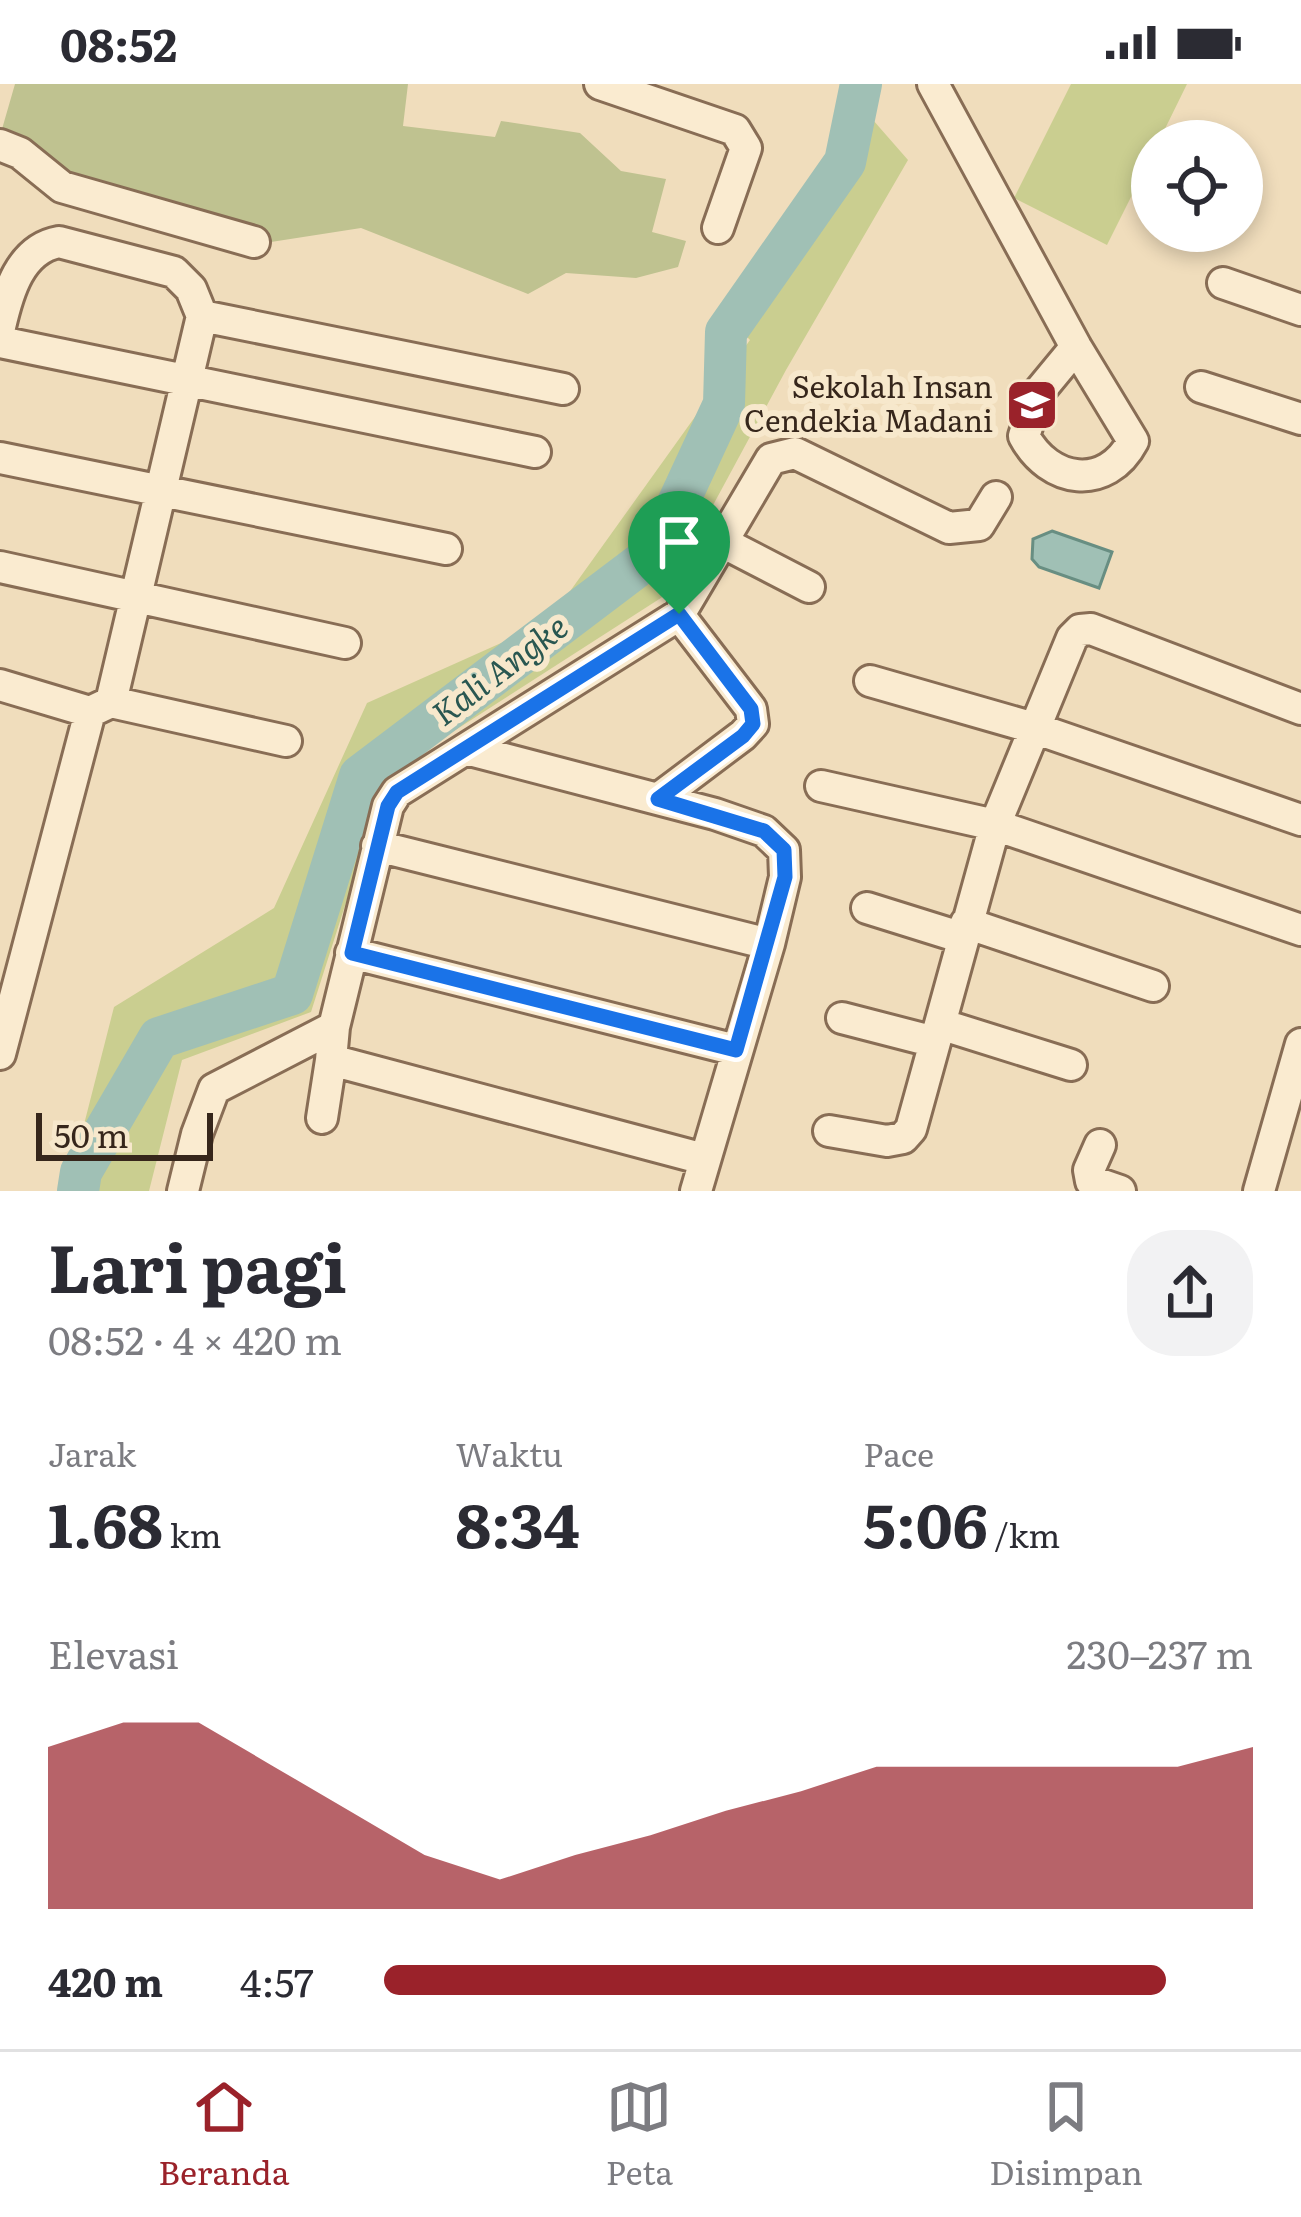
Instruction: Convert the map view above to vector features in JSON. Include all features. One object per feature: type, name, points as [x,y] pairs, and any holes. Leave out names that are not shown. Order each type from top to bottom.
[{"type":"street","points":[[600,84],[736,130],[744,139],[746,148],[718,228]]},
{"type":"street","points":[[933,84],[1076,346]]},
{"type":"street","points":[[0,145],[20,153],[62,187],[254,242]]},
{"type":"street","points":[[0,327],[8,292],[23,266],[45,244],[59,242],[175,272],[191,289],[202,316],[136,596],[15,934],[1,1046]]},
{"type":"street","points":[[1223,283],[1301,310]]},
{"type":"street","points":[[202,316],[563,389]]},
{"type":"street","points":[[0,342],[535,452]]},
{"type":"street","points":[[1201,387],[1301,419]]},
{"type":"street","points":[[322,1118],[334,1027],[377,846],[397,792],[679,614],[771,459],[795,453],[949,528],[979,526],[996,497]]},
{"type":"street","points":[[0,458],[446,549]]},
{"type":"street","points":[[722,542],[809,587]]},
{"type":"street","points":[[0,567],[345,643]]},
{"type":"street","points":[[658,799],[753,724],[751,709],[679,614]]},
{"type":"street","points":[[829,1132],[887,1141],[903,1138],[916,1116],[995,825],[1072,638],[1080,630],[1091,629],[1301,709]]},
{"type":"street","points":[[870,681],[1034,728],[1301,820]]},
{"type":"street","points":[[0,685],[286,741]]},
{"type":"street","points":[[466,749],[716,814],[775,838],[784,850],[787,865],[769,944],[696,1191]]},
{"type":"street","points":[[821,786],[995,825],[1301,930]]},
{"type":"street","points":[[377,846],[769,944]]},
{"type":"street","points":[[867,908],[1153,986]]},
{"type":"street","points":[[352,953],[736,1050]]},
{"type":"street","points":[[842,1018],[938,1033],[1071,1065]]},
{"type":"street","points":[[183,1191],[196,1134],[214,1088],[334,1027]]},
{"type":"street","points":[[1259,1191],[1301,1044]]},
{"type":"street","points":[[331,1060],[704,1159]]},
{"type":"street","points":[[1100,1145],[1089,1170],[1091,1181],[1120,1191]]},
{"type":"green space","points":[[15,84],[408,84],[403,126],[495,137],[501,121],[580,133],[621,171],[666,179],[652,232],[686,241],[678,267],[636,278],[566,273],[528,294],[361,228],[271,242],[55,185],[0,136]]},
{"type":"green space","points":[[1071,84],[1187,84],[1169,120],[1131,120],[1131,197],[1107,245],[1014,198]]},
{"type":"green space","points":[[859,104],[908,160],[786,370],[664,596],[387,774],[311,1012],[182,1060],[149,1191],[67,1191],[114,1007],[274,908],[367,703],[548,622],[750,340],[721,310]]},
{"type":"water","points":[[1052,531],[1112,552],[1099,588],[1039,567],[1032,559],[1033,539]]},
{"type":"waterway","name":"Kali Angke","points":[[78,1191],[81,1172],[159,1038],[292,994],[360,776],[655,553],[724,404],[726,332],[845,162],[861,84]]},
{"type":"place","name":"Sekolah Insan Cendekia Madani","points":[[1032,405]]},
{"type":"route","points":[[679,614],[751,709],[753,724],[658,799],[764,831],[784,850],[787,865],[769,944],[736,1050],[352,953],[388,806],[397,792],[679,614]]}]
